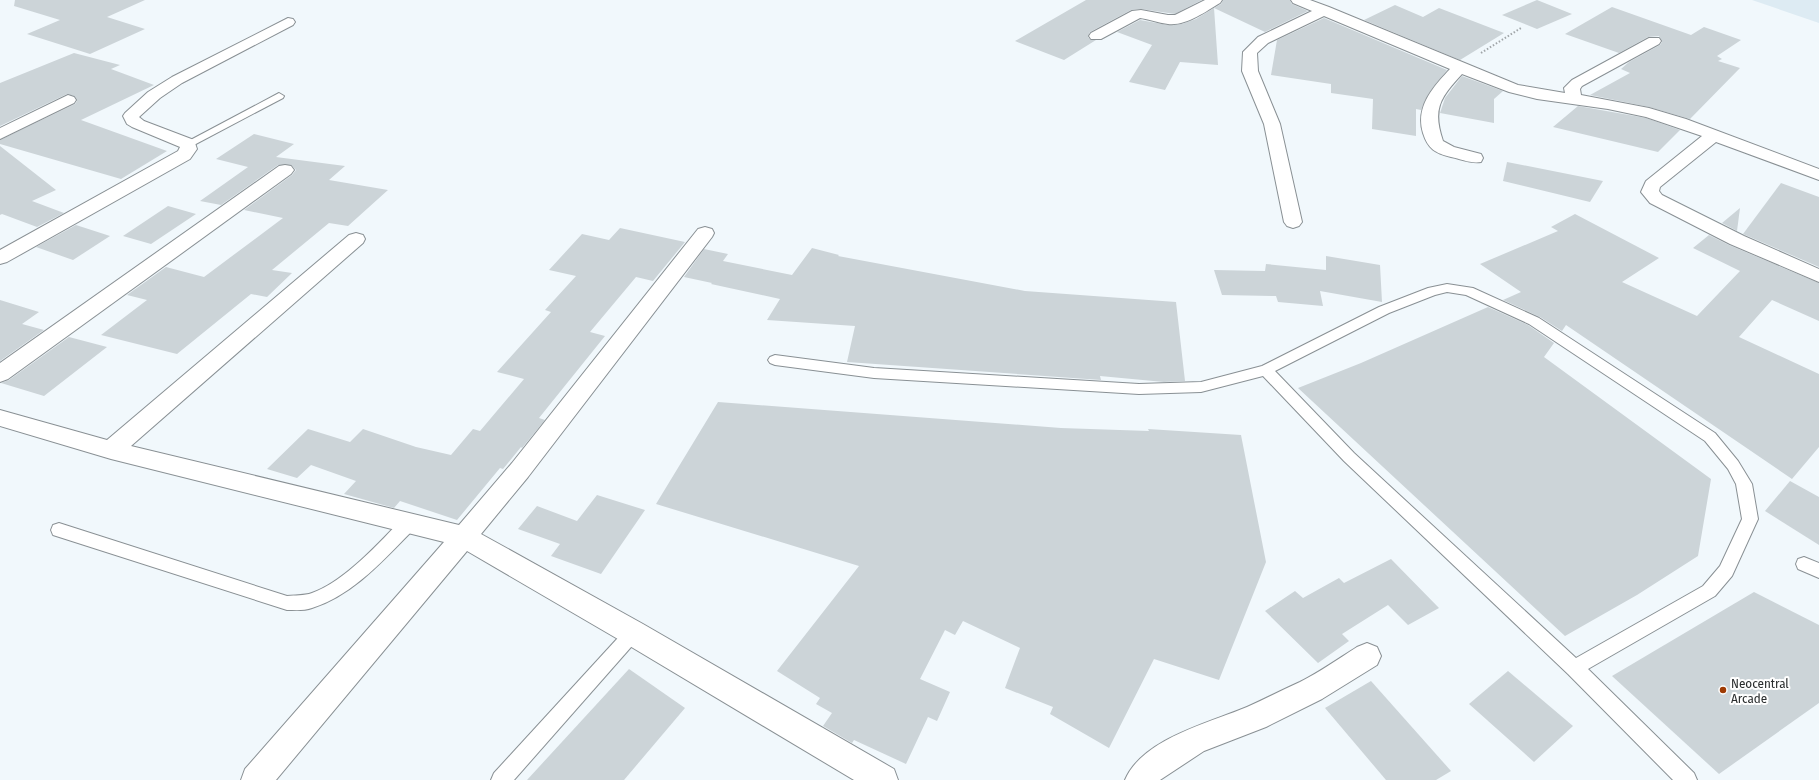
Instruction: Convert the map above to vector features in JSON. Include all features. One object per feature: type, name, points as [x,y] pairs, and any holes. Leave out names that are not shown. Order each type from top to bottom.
[{"type":"street","points":[[1096,36],[1137,14],[1170,20],[1178,19],[1215,0]]},
{"type":"street","points":[[1298,0],[1514,88],[1649,113],[1680,122],[1819,175]]},
{"type":"street","points":[[1293,222],[1272,124],[1250,71],[1250,52],[1262,40],[1324,10]]},
{"type":"street","points":[[0,258],[184,155],[189,149],[188,144],[138,124],[133,121],[131,116],[154,95],[177,80],[288,22]]},
{"type":"street","points":[[1574,99],[1572,88],[1577,84],[1620,58],[1654,41]]},
{"type":"street","points":[[1460,66],[1439,90],[1432,106],[1429,122],[1435,144],[1448,151],[1475,158]]},
{"type":"street","points":[[1,132],[68,100]]},
{"type":"street","points":[[1714,135],[1652,185],[1650,192],[1656,199],[1675,210],[1737,240],[1819,276]]},
{"type":"street","points":[[0,374],[284,170]]},
{"type":"street","points":[[256,780],[464,537],[705,233]]},
{"type":"street","points":[[111,450],[356,239]]},
{"type":"street","points":[[0,418],[111,450],[410,522],[464,537],[633,633],[883,780]]},
{"type":"street","points":[[1140,780],[1153,766],[1194,741],[1256,717],[1312,690],[1367,656]]},
{"type":"lane","points":[[188,144],[279,96]]},
{"type":"lane","points":[[775,360],[874,373],[1140,389],[1201,387],[1266,370],[1384,310],[1432,291],[1448,288],[1469,291],[1534,321],[1710,437],[1733,465],[1744,484],[1750,520],[1726,571],[1709,591],[1574,668]]},
{"type":"lane","points":[[1266,370],[1349,457],[1574,668],[1686,780]]},
{"type":"lane","points":[[59,530],[287,603],[311,601],[336,589],[382,550],[410,522]]},
{"type":"lane","points":[[1804,564],[1819,571]]},
{"type":"lane","points":[[501,780],[633,633]]},
{"type":"path","points":[[1460,66],[1521,28]]},
{"type":"shaded area","points":[[1752,0],[1819,0],[1819,23]]},
{"type":"building","points":[[15,0],[145,0],[107,17],[145,29],[90,54],[27,34],[60,20],[14,6]]},
{"type":"building","points":[[1086,0],[1202,0],[1175,14],[1141,9],[1131,10],[1090,32],[1088,37],[1091,40],[1096,40],[1064,60],[1015,41]]},
{"type":"building","points":[[1223,0],[1290,0],[1292,4],[1308,11],[1265,32],[1214,8],[1221,4]]},
{"type":"building","points":[[1537,0],[1572,14],[1537,29],[1502,15]]},
{"type":"building","points":[[1395,5],[1423,17],[1439,8],[1504,33],[1460,60],[1364,20]]},
{"type":"building","points":[[1612,7],[1691,35],[1704,27],[1741,40],[1717,56],[1722,59],[1718,61],[1740,68],[1690,119],[1649,107],[1590,95],[1630,73],[1621,69],[1629,62],[1660,45],[1662,42],[1659,36],[1648,37],[1619,53],[1565,34]]},
{"type":"building","points":[[1214,8],[1218,65],[1180,62],[1165,90],[1129,82],[1152,45],[1117,32],[1140,20],[1168,25],[1182,24],[1196,19]]},
{"type":"building","points":[[1324,18],[1447,70],[1431,90],[1421,110],[1416,109],[1416,136],[1372,129],[1373,99],[1331,93],[1331,84],[1271,75],[1277,40]]},
{"type":"building","points":[[74,53],[120,65],[111,69],[154,85],[81,120],[167,151],[121,179],[0,144],[0,140],[75,104],[77,101],[74,96],[67,94],[0,126],[0,83]]},
{"type":"building","points":[[1462,76],[1503,91],[1494,99],[1494,123],[1440,113],[1445,98]]},
{"type":"building","points":[[1578,106],[1646,118],[1680,130],[1658,152],[1553,127]]},
{"type":"building","points":[[254,134],[294,144],[276,157],[345,166],[329,180],[388,190],[348,226],[329,223],[272,270],[292,273],[267,297],[251,294],[177,354],[101,335],[147,300],[127,295],[166,267],[204,277],[283,218],[244,210],[292,175],[296,170],[291,165],[278,165],[221,205],[200,201],[248,167],[216,159]]},
{"type":"building","points":[[0,146],[56,190],[32,201],[64,213],[37,227],[2,214],[0,215]]},
{"type":"building","points":[[1507,162],[1603,181],[1590,202],[1503,181]]},
{"type":"building","points":[[1781,183],[1819,197],[1819,267],[1743,234]]},
{"type":"building","points":[[168,206],[196,214],[151,244],[123,236]]},
{"type":"building","points":[[1740,208],[1737,231],[1722,223]]},
{"type":"building","points":[[1575,214],[1659,258],[1622,282],[1697,316],[1740,271],[1693,248],[1709,235],[1819,283],[1819,321],[1772,300],[1739,337],[1819,374],[1819,447],[1792,479],[1566,325],[1562,331],[1540,317],[1503,300],[1521,292],[1480,264],[1558,231],[1551,227]]},
{"type":"building","points":[[76,225],[110,236],[73,260],[36,247]]},
{"type":"building","points":[[620,228],[685,242],[653,281],[636,277],[590,332],[605,336],[539,418],[545,420],[503,469],[500,468],[457,520],[400,501],[394,508],[344,494],[356,481],[311,465],[297,478],[267,469],[308,429],[350,442],[363,429],[416,447],[451,455],[473,429],[480,431],[524,379],[497,372],[551,312],[545,310],[576,276],[549,270],[582,234],[609,240]]},
{"type":"building","points":[[812,248],[839,255],[838,256],[1025,291],[1176,302],[1185,381],[1164,382],[1100,376],[1101,380],[847,362],[855,326],[767,320],[780,299],[684,277],[704,249],[728,254],[723,261],[792,275]]},
{"type":"building","points":[[1326,256],[1380,265],[1382,302],[1320,291],[1323,306],[1278,302],[1276,296],[1222,295],[1214,270],[1265,271],[1266,264],[1326,270]]},
{"type":"building","points":[[0,300],[39,312],[22,324],[44,330],[0,361]]},
{"type":"building","points":[[1488,307],[1528,325],[1554,343],[1544,357],[1711,479],[1698,556],[1637,595],[1565,636],[1298,388],[1361,363]]},
{"type":"building","points":[[69,337],[107,347],[44,396],[1,383],[9,380]]},
{"type":"building","points":[[718,402],[1061,428],[1149,431],[1148,429],[1241,435],[1266,562],[1219,680],[1154,659],[1109,748],[1050,714],[1053,707],[1005,688],[1020,648],[963,621],[955,635],[945,630],[920,679],[950,692],[937,721],[928,717],[906,764],[854,740],[852,743],[823,726],[832,713],[816,704],[820,698],[777,671],[859,566],[656,504]]},
{"type":"building","points":[[1790,481],[1819,497],[1819,545],[1765,511]]},
{"type":"building","points":[[597,495],[645,510],[601,574],[551,556],[560,544],[518,529],[537,506],[577,521]]},
{"type":"building","points":[[1391,559],[1439,608],[1408,625],[1388,605],[1342,634],[1349,641],[1318,663],[1265,611],[1295,591],[1303,598],[1339,578],[1344,583]]},
{"type":"building","name":"Neocentral Arcade","points":[[1754,592],[1819,625],[1819,703],[1719,774],[1612,676]]},
{"type":"building","points":[[629,669],[685,708],[624,780],[527,780]]},
{"type":"building","points":[[1508,671],[1573,726],[1534,762],[1469,704]]},
{"type":"building","points":[[1371,681],[1451,771],[1436,780],[1386,780],[1325,708]]},
{"type":"place","name":"Neocentral Arcade","points":[[1723,690]]}]
